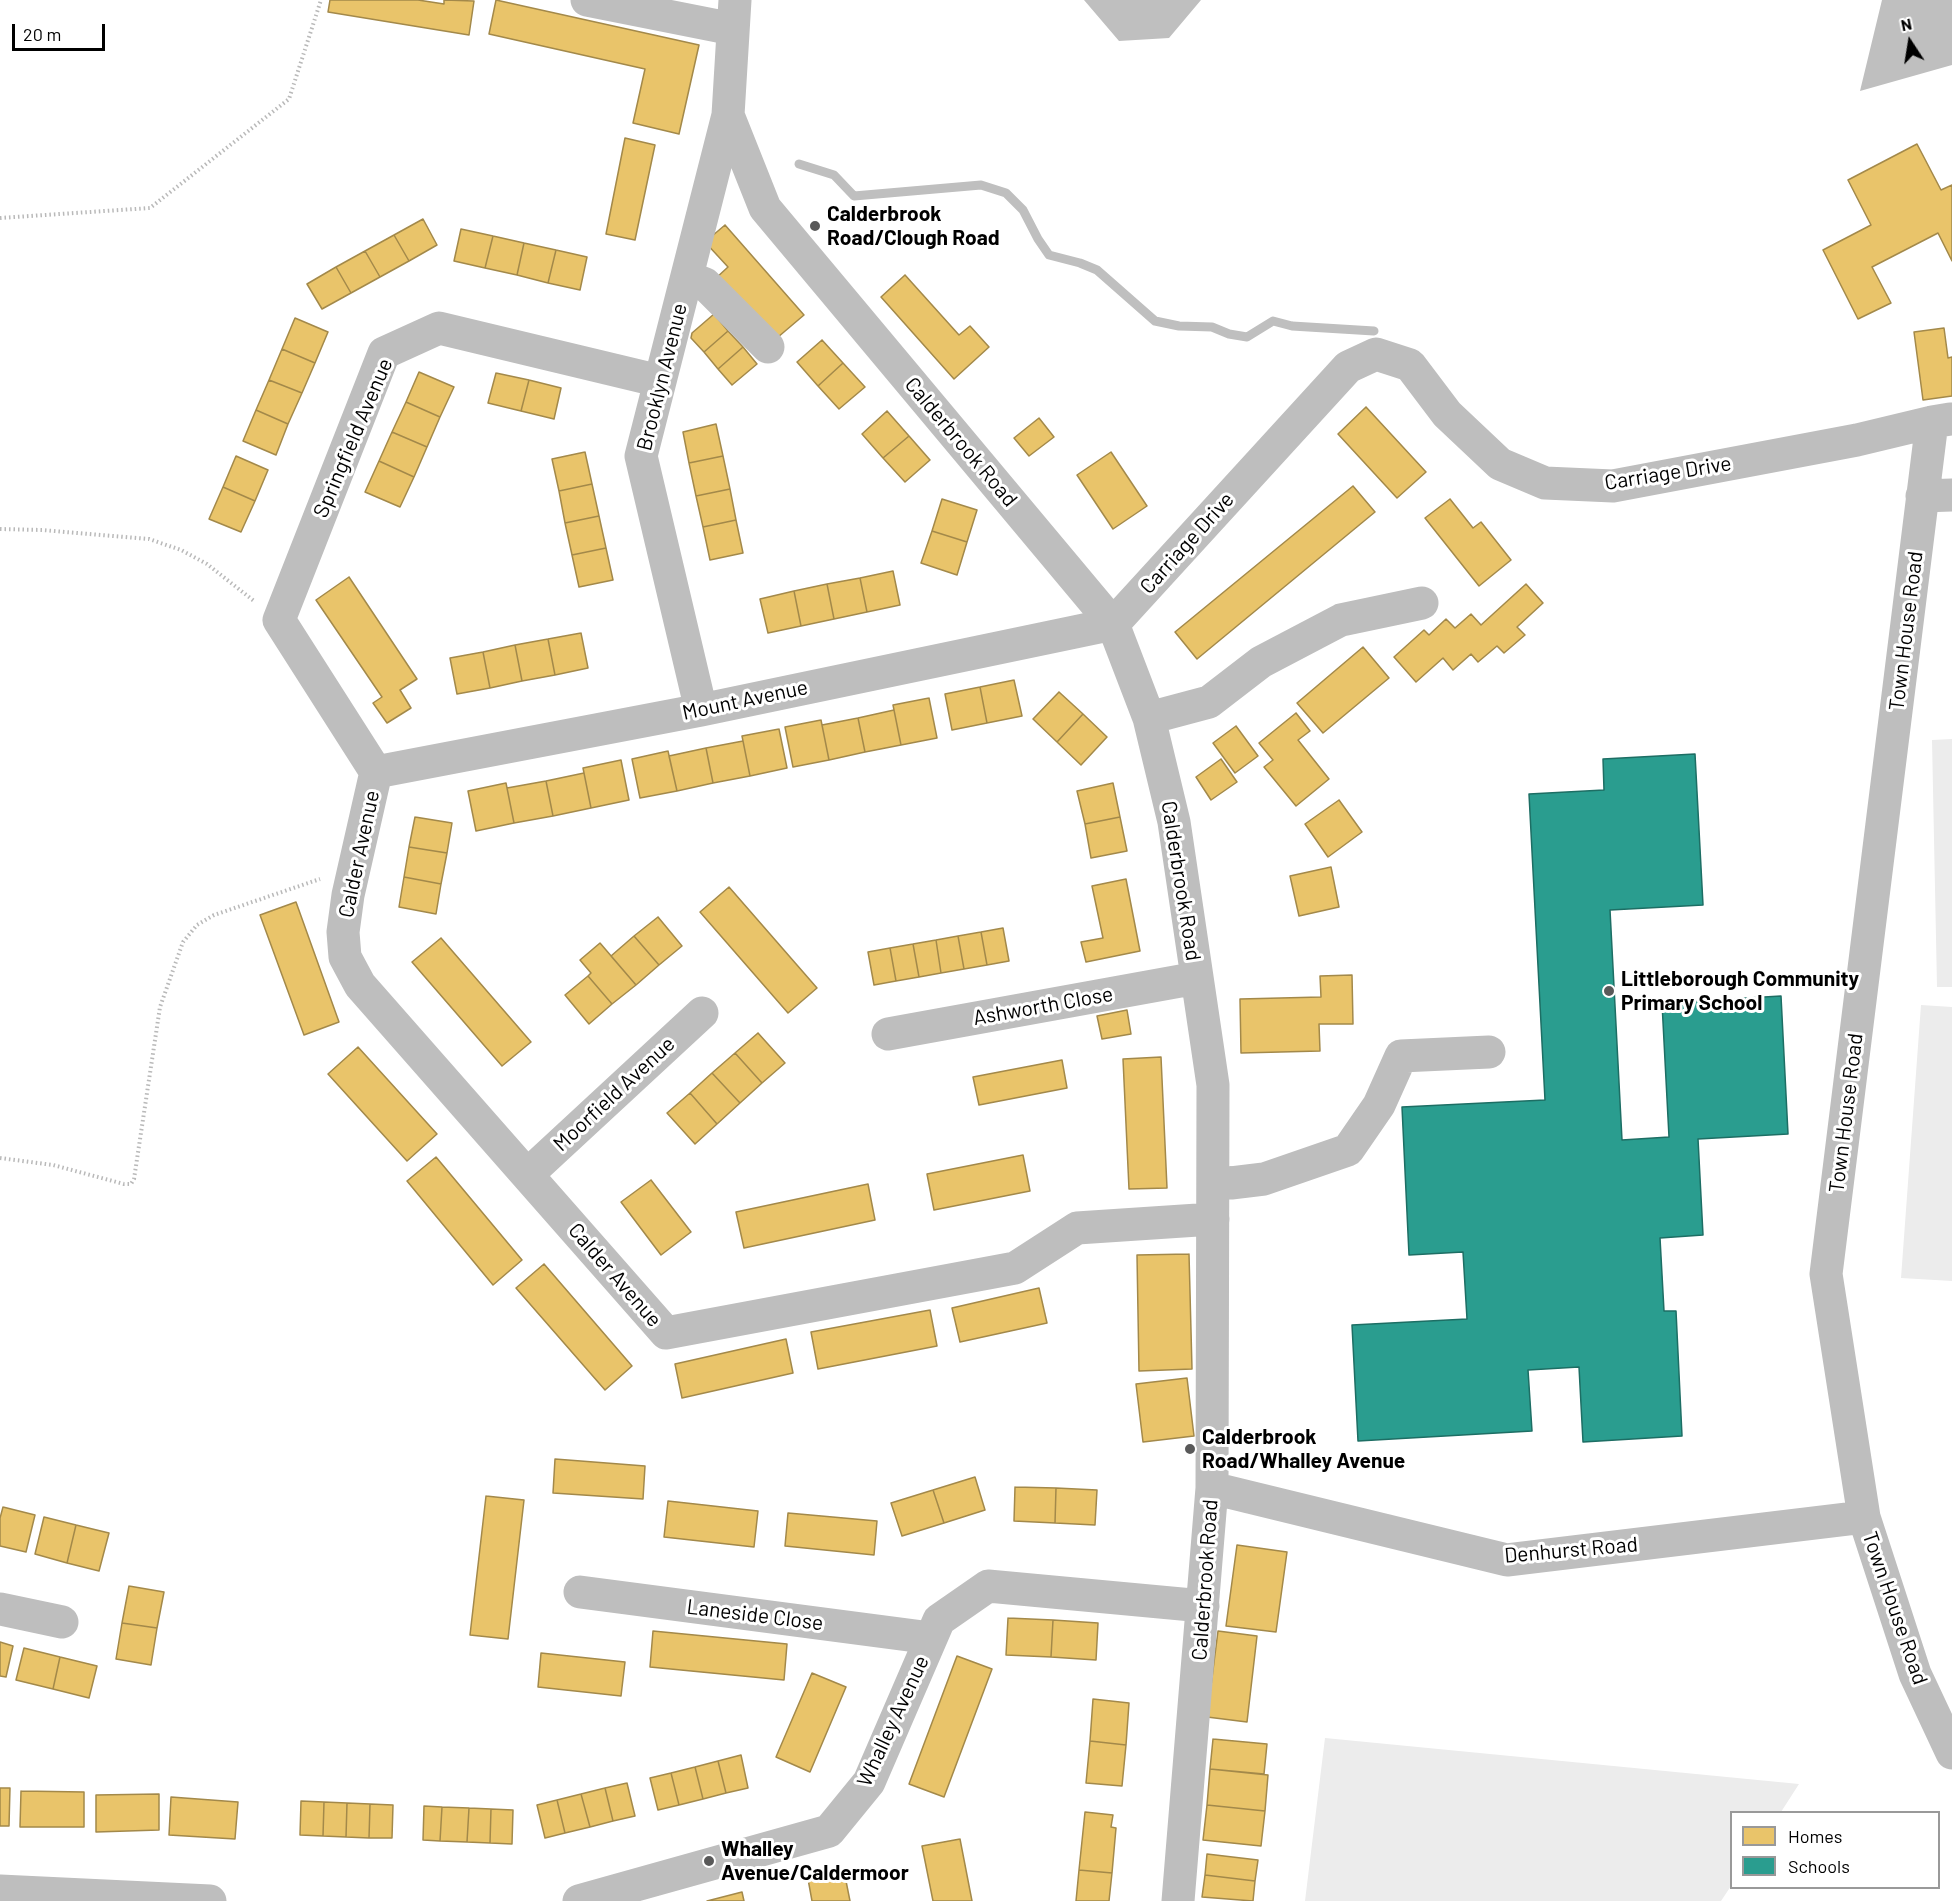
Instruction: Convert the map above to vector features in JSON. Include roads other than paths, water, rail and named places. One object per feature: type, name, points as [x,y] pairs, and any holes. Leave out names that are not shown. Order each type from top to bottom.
[{"type":"street","points":[[587,0],[734,14]]},
{"type":"street","name":"Calderbrook Road","points":[[734,14],[728,116],[765,208],[1113,624],[1149,718],[1174,822],[1213,1085],[1212,1488],[1179,1901]]},
{"type":"street","name":"Brooklyn Avenue","points":[[701,710],[641,456],[728,116]]},
{"type":"street","points":[[687,277],[705,284],[768,347]]},
{"type":"street","name":"Springfield Avenue","points":[[376,772],[279,620],[384,353],[439,328],[660,381]]},
{"type":"street","name":"Carriage Drive","points":[[1113,624],[1348,367],[1376,354],[1410,365],[1447,414],[1500,464],[1545,483],[1613,486],[1857,440],[1942,420]]},
{"type":"street","name":"Town House Road","points":[[1942,420],[1937,496],[1826,1274],[1864,1517],[1915,1674],[1952,1753]]},
{"type":"street","points":[[1149,718],[1209,702],[1261,662],[1341,620],[1422,603]]},
{"type":"street","name":"Mount Avenue","points":[[376,772],[701,710],[1113,624]]},
{"type":"street","name":"Calder Avenue","points":[[376,772],[343,932],[345,957],[360,985],[666,1333],[1015,1268],[1077,1228],[1213,1220]]},
{"type":"street","name":"Ashworth Close","points":[[888,1034],[1197,978]]},
{"type":"street","name":"Moorfield Avenue","points":[[527,1175],[702,1013]]},
{"type":"street","points":[[1213,1181],[1231,1183],[1264,1179],[1348,1150],[1380,1105],[1401,1056],[1489,1052]]},
{"type":"street","name":"Denhurst Road","points":[[1212,1488],[1507,1560],[1864,1517]]},
{"type":"street","name":"Whalley Avenue","points":[[579,1901],[829,1831],[869,1782],[939,1620],[988,1586],[1203,1606]]},
{"type":"street","name":"Laneside Close","points":[[580,1592],[931,1638]]},
{"type":"street","points":[[0,1609],[62,1622]]},
{"type":"street","points":[[0,1891],[210,1901]]},
{"type":"waterway","points":[[799,164],[834,175],[854,196],[981,185],[1006,193],[1023,210],[1049,255],[1097,270],[1155,321],[1179,326],[1212,327],[1229,334],[1247,337],[1273,321],[1292,326],[1374,331]]},
{"type":"place","name":"Calderbrook Road/Clough Road","points":[[815,226]]},
{"type":"place","name":"Littleborough Community Primary School","points":[[1609,991]]},
{"type":"place","name":"Calderbrook Road/Whalley Avenue","points":[[1190,1449]]},
{"type":"place","name":"Whalley Avenue/Caldermoor","points":[[709,1861]]}]
